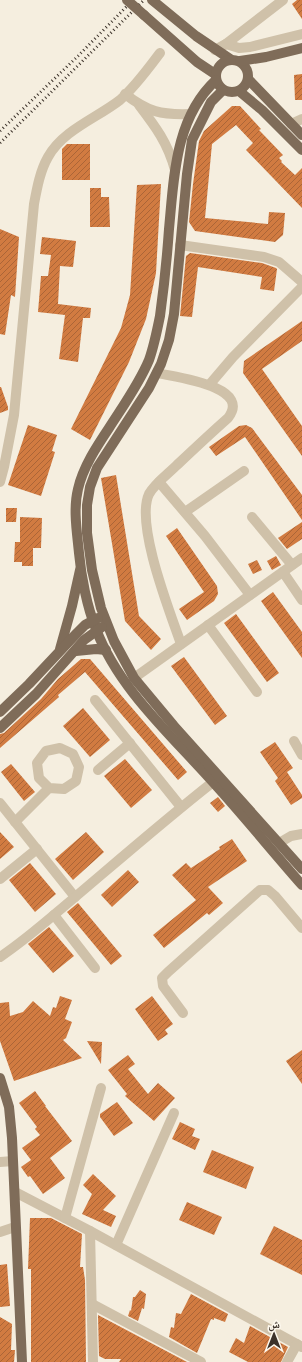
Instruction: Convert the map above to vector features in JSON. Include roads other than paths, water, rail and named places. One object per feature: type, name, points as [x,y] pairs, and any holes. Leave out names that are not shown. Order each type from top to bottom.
[{"type":"main road","points":[[128,0],[215,77],[220,87],[228,92],[239,91],[243,88],[248,76],[266,57]]},
{"type":"main road","points":[[154,2],[215,50],[235,60],[247,69],[248,76],[302,135]]},
{"type":"main road","points":[[302,48],[266,57],[235,60],[220,64],[217,68],[215,77],[190,114],[180,142],[175,170],[160,315],[156,337],[149,360],[138,382],[101,440],[83,474],[78,488],[76,503],[80,566],[95,625],[106,650],[127,684],[302,886]]},
{"type":"main road","points":[[224,90],[211,102],[192,140],[187,174],[174,314],[162,364],[149,388],[97,468],[90,487],[87,505],[87,533],[92,570],[105,619],[120,654],[134,678],[174,726],[302,869]]},
{"type":"main road","points":[[239,91],[262,110],[302,150]]},
{"type":"main road","points":[[59,652],[70,613],[80,566]]},
{"type":"main road","points":[[0,712],[29,684],[76,633],[105,619]]},
{"type":"main road","points":[[0,728],[36,694],[76,651],[95,625]]},
{"type":"main road","points":[[76,651],[96,649],[106,650]]},
{"type":"main road","points":[[0,1078],[8,1107],[13,1161],[22,1362]]},
{"type":"street","points":[[215,50],[226,44],[283,0]]},
{"type":"street","points":[[226,44],[239,48],[250,47],[302,34]]},
{"type":"street","points":[[0,482],[14,415],[34,204],[41,175],[49,156],[61,142],[75,130],[120,99],[141,77],[160,53]]},
{"type":"street","points":[[125,94],[139,105],[155,112],[173,115],[190,114]]},
{"type":"street","points":[[139,105],[162,137],[171,155],[175,170]]},
{"type":"street","points":[[291,124],[302,119]]},
{"type":"street","points":[[180,245],[264,257],[279,262],[302,282]]},
{"type":"street","points":[[210,384],[233,357],[302,287]]},
{"type":"street","points":[[157,373],[210,384],[229,396],[234,407],[232,412],[159,482],[149,494],[145,517],[148,536],[158,575],[181,644]]},
{"type":"street","points":[[185,512],[244,471]]},
{"type":"street","points":[[159,482],[205,536],[250,595]]},
{"type":"street","points":[[252,517],[292,565]]},
{"type":"street","points":[[134,678],[302,558]]},
{"type":"street","points":[[282,572],[302,600]]},
{"type":"street","points":[[208,625],[257,692]]},
{"type":"street","points":[[95,700],[181,807]]},
{"type":"street","points":[[294,741],[302,755]]},
{"type":"street","points":[[98,770],[130,743]]},
{"type":"street","points":[[15,822],[49,788],[64,789],[76,781],[79,767],[73,754],[60,748],[46,752],[42,757],[38,763],[39,778],[49,788]]},
{"type":"street","points":[[0,956],[21,942],[181,807],[213,782]]},
{"type":"street","points":[[0,803],[75,897]]},
{"type":"street","points":[[279,843],[292,836],[302,834]]},
{"type":"street","points":[[0,879],[37,850]]},
{"type":"street","points":[[183,1013],[163,986],[162,978],[260,890],[268,890],[275,896],[302,928]]},
{"type":"street","points":[[54,915],[95,968]]},
{"type":"street","points":[[65,1218],[101,1088]]},
{"type":"street","points":[[116,1245],[174,1113]]},
{"type":"street","points":[[0,1162],[13,1161]]},
{"type":"street","points":[[14,1192],[90,1231],[299,1345],[287,1362]]},
{"type":"street","points":[[0,1232],[15,1226]]},
{"type":"street","points":[[90,1231],[94,1361]]},
{"type":"street","points":[[92,1304],[201,1362]]},
{"type":"railway","points":[[0,131],[78,56],[133,0]]},
{"type":"railway","points":[[0,143],[144,0]]}]
